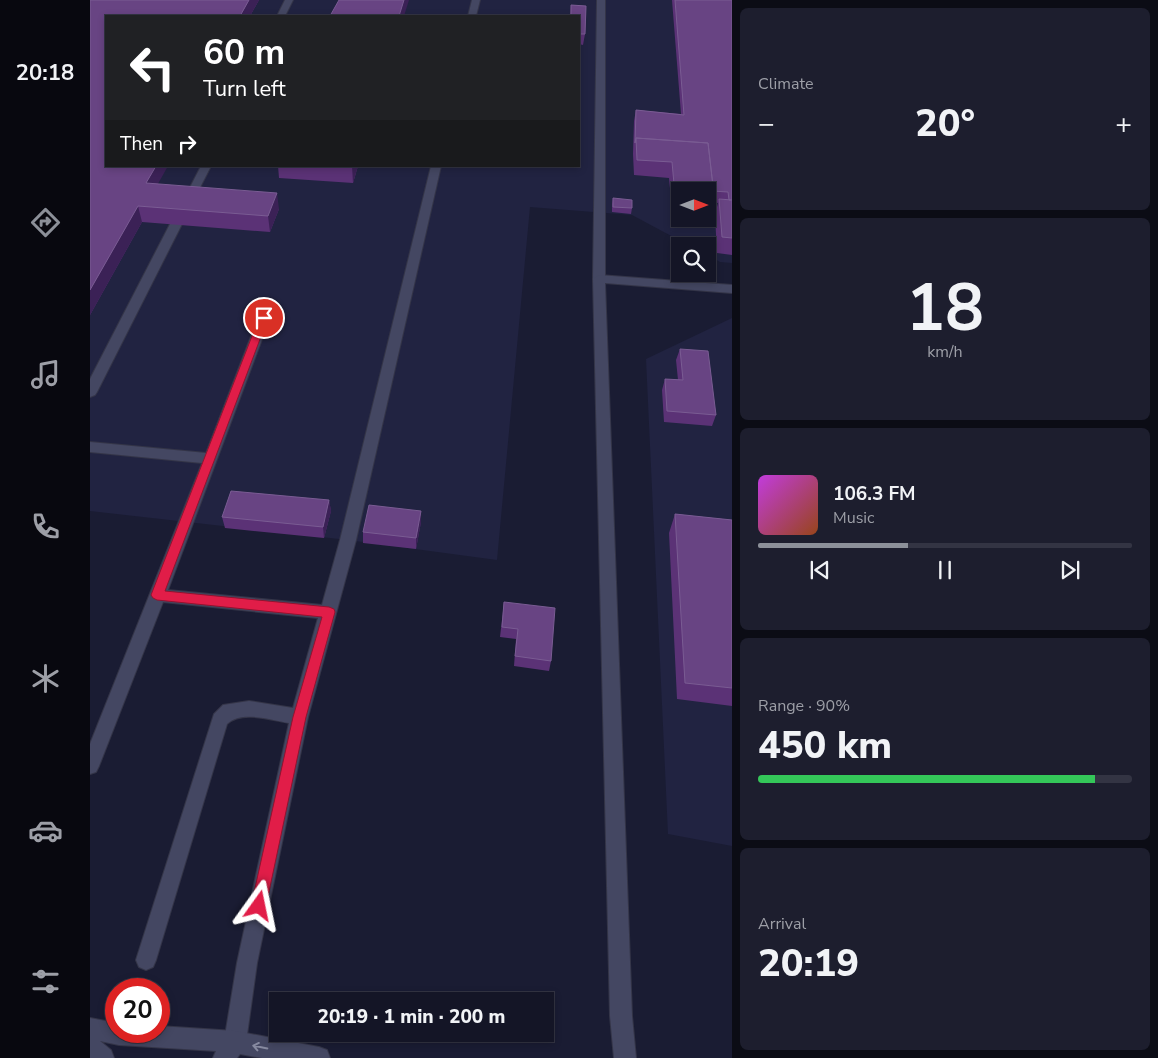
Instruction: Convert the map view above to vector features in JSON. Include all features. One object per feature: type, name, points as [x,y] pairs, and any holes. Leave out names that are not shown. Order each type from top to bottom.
[{"type":"street","points":[[282,15],[289,0]]},
{"type":"street","points":[[472,15],[476,0]]},
{"type":"street","points":[[601,0],[599,279],[621,1006],[625,1058]]},
{"type":"street","points":[[188,201],[205,167]]},
{"type":"street","points":[[231,1053],[247,963],[299,717],[353,521],[436,167]]},
{"type":"street","points":[[90,392],[176,224]]},
{"type":"street","points":[[599,279],[732,288]]},
{"type":"street","points":[[90,766],[211,459],[264,318]]},
{"type":"street","points":[[90,447],[211,459]]},
{"type":"street","points":[[157,595],[329,612]]},
{"type":"street","points":[[146,960],[220,720],[229,711],[249,709],[299,717]]},
{"type":"street","points":[[90,1029],[231,1053],[319,1058]]},
{"type":"street","points":[[90,1047],[103,1058]]},
{"type":"shaded area","points":[[90,0],[732,0],[732,263],[716,260],[716,237],[673,237],[632,215],[530,207],[497,560],[348,540],[90,511]]},
{"type":"shaded area","points":[[732,318],[732,846],[668,834],[646,359]]},
{"type":"building","points":[[90,0],[249,0],[241,15],[105,15],[105,167],[155,167],[146,183],[277,193],[268,216],[138,206],[90,290]]},
{"type":"building","points":[[339,0],[404,0],[399,15],[331,15]]},
{"type":"building","points":[[675,0],[732,0],[732,200],[729,200],[728,192],[716,191],[716,182],[713,182],[708,143],[636,138],[635,143],[636,110],[684,115]]},
{"type":"building","points":[[571,5],[586,6],[585,34],[580,34],[580,15],[571,15]]},
{"type":"building","points":[[636,138],[708,143],[713,182],[674,182],[672,162],[637,160]]},
{"type":"building","points":[[613,198],[632,200],[632,208],[613,207]]},
{"type":"building","points":[[719,199],[732,200],[732,238],[722,237]]},
{"type":"building","points":[[680,349],[708,351],[716,415],[667,411],[665,379],[683,380]]},
{"type":"building","points":[[231,491],[329,500],[323,527],[222,517]]},
{"type":"building","points":[[369,505],[421,511],[416,538],[363,532]]},
{"type":"building","points":[[675,514],[732,520],[732,688],[685,683]]},
{"type":"building","points":[[504,602],[555,608],[551,661],[515,656],[518,629],[502,627]]},
{"type":"route","points":[[259,906],[299,717],[329,612],[292,610],[157,595],[187,522],[264,318]]}]
